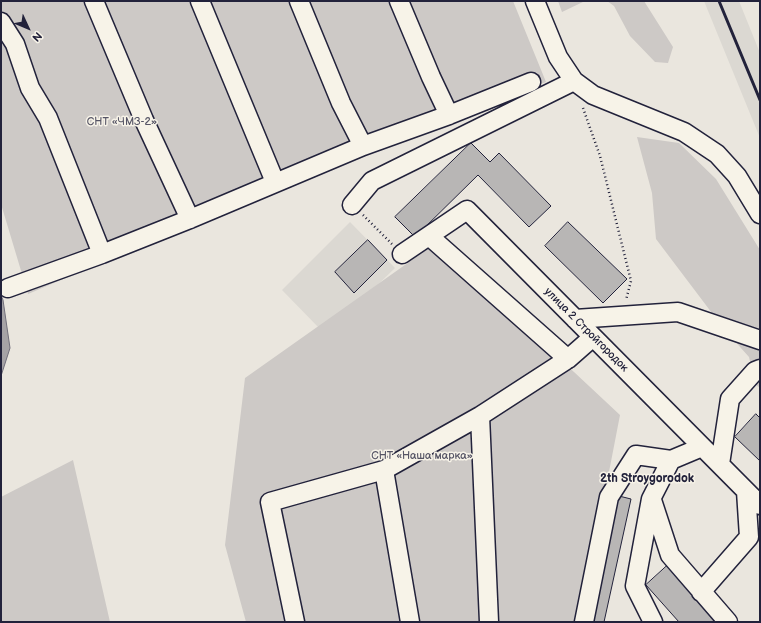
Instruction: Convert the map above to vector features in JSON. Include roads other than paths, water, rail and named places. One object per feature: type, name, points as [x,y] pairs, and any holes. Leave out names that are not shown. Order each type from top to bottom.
[{"type":"street","points":[[94,1],[144,120],[190,219]]},
{"type":"street","points":[[200,1],[276,182]]},
{"type":"street","points":[[299,1],[341,103],[363,146]]},
{"type":"street","points":[[399,1],[431,77],[449,115]]},
{"type":"street","points":[[535,1],[558,57],[574,82],[593,95],[684,132],[717,154],[737,176],[760,214]]},
{"type":"street","points":[[1,22],[14,44],[30,88],[48,118],[102,254]]},
{"type":"street","points":[[8,288],[102,254],[190,219],[363,146],[449,115],[531,82]]},
{"type":"street","points":[[352,205],[372,181],[574,82]]},
{"type":"street","name":"улица 2 Стройгородок","points":[[402,254],[467,210],[760,505]]},
{"type":"street","points":[[429,236],[568,359]]},
{"type":"street","points":[[575,319],[678,312],[760,340]]},
{"type":"street","points":[[295,622],[270,502],[384,470],[480,416],[568,359],[593,337]]},
{"type":"street","points":[[720,464],[730,399],[755,371],[760,369]]},
{"type":"street","points":[[480,416],[489,622]]},
{"type":"street","points":[[584,622],[609,497],[636,455],[671,460],[702,447]]},
{"type":"street","points":[[653,622],[635,586],[651,499],[671,460]]},
{"type":"street","points":[[384,470],[410,622]]},
{"type":"street","points":[[701,592],[749,537],[746,491]]},
{"type":"street","points":[[651,499],[670,555],[728,622]]},
{"type":"railway","points":[[719,1],[760,100]]},
{"type":"district","name":"2th Stroygorodok","points":[[647,479]]},
{"type":"park label","name":"СНТ «ЧМЗ-2»","points":[[122,122]]},
{"type":"park label","name":"СНТ «Наша марка»","points":[[422,456]]}]
